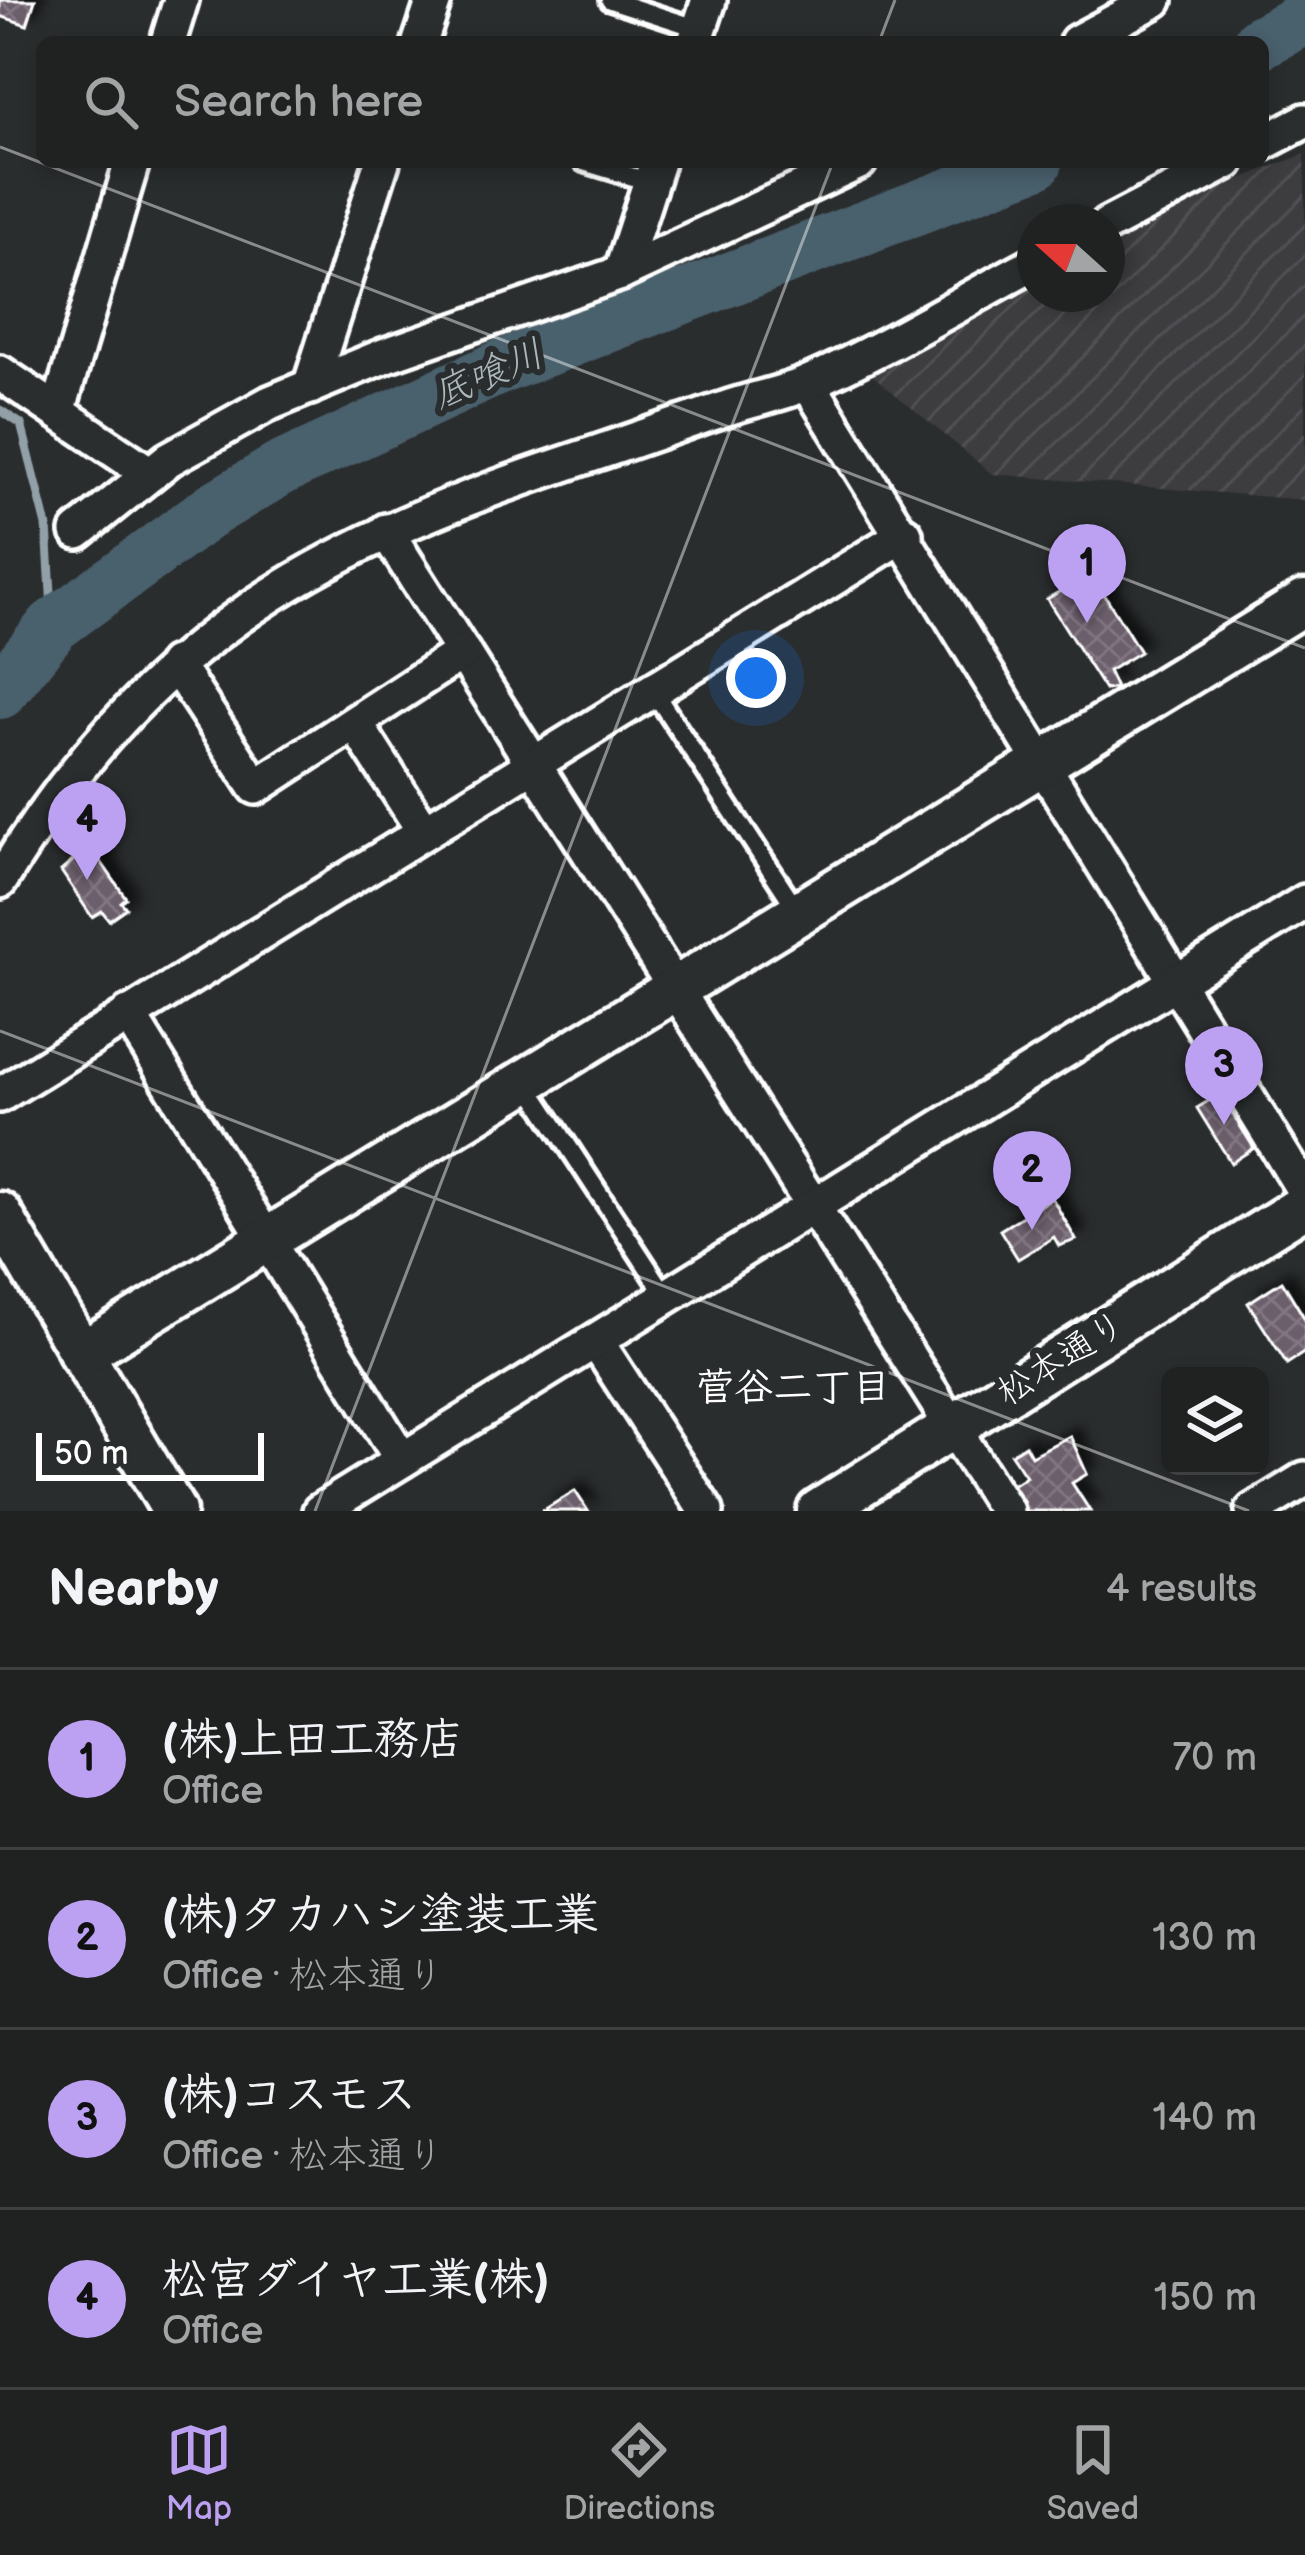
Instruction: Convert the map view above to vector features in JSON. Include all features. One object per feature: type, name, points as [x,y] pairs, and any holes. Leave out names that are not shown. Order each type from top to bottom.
[{"type":"street","points":[[170,36],[181,0]]},
{"type":"street","points":[[422,36],[434,0]]},
{"type":"street","points":[[1088,36],[1155,0]]},
{"type":"street","points":[[1269,140],[1305,121]]},
{"type":"street","points":[[58,412],[130,168]]},
{"type":"street","points":[[310,386],[380,168]]},
{"type":"street","points":[[78,532],[150,474],[249,414],[310,386],[620,273],[846,168]]},
{"type":"street","points":[[1125,216],[1216,168]]},
{"type":"street","points":[[620,273],[653,172]]},
{"type":"street","points":[[0,881],[73,769],[175,664],[298,576],[386,531],[501,486],[808,383],[1017,273]]},
{"type":"street","points":[[0,373],[150,474]]},
{"type":"street","points":[[808,383],[1179,980],[1305,1192]]},
{"type":"street","points":[[386,531],[1006,1511]]},
{"type":"street","points":[[0,1095],[905,534]]},
{"type":"street","points":[[81,1354],[1305,602]]},
{"type":"street","points":[[175,664],[256,787],[463,652]]},
{"type":"street","points":[[355,723],[424,831]]},
{"type":"street","points":[[320,1511],[1305,902]]},
{"type":"street","points":[[128,1014],[402,1460]]},
{"type":"street","name":"松本通り","points":[[819,1511],[1305,1205]]},
{"type":"street","points":[[0,1214],[174,1511]]},
{"type":"street","points":[[596,1341],[706,1511]]},
{"type":"street","points":[[1253,1511],[1305,1479]]},
{"type":"lane","points":[[610,0],[701,24]]},
{"type":"lane","points":[[652,689],[799,913]]},
{"type":"lane","points":[[526,1081],[667,1297]]},
{"type":"shaded area","points":[[1305,154],[1305,500],[992,474],[866,370],[1017,292],[1017,312],[1125,312],[1125,237]]},
{"type":"building","points":[[0,0],[35,0],[27,25],[0,16]]},
{"type":"building","points":[[1091,573],[1140,652],[1108,671],[1116,688],[1105,690],[1047,599]]},
{"type":"building","points":[[90,846],[126,898],[121,902],[126,908],[109,920],[102,911],[92,917],[61,871]]},
{"type":"building","points":[[1220,1094],[1254,1148],[1231,1163],[1197,1108]]},
{"type":"building","points":[[1052,1198],[1076,1240],[1059,1246],[1054,1237],[1018,1259],[1000,1230]]},
{"type":"building","points":[[1282,1281],[1305,1319],[1305,1352],[1287,1364],[1248,1303]]},
{"type":"building","points":[[1070,1436],[1087,1474],[1072,1483],[1090,1511],[1022,1511],[1012,1485],[1026,1476],[1011,1454],[1025,1445],[1031,1456]]},
{"type":"building","points":[[575,1491],[588,1511],[542,1511]]},
{"type":"waterway","name":"底喰川","points":[[1269,37],[1305,18]]},
{"type":"waterway","name":"底喰川","points":[[0,692],[53,626],[213,509],[280,469],[503,366],[1020,168]]},
{"type":"waterway","points":[[0,410],[21,424],[47,526],[53,626]]},
{"type":"place","name":"(株)上田工務店","points":[[1087,623]]},
{"type":"place","name":"松宮ダイヤ工業(株)","points":[[87,880]]},
{"type":"place","name":"(株)コスモス","points":[[1224,1125]]},
{"type":"place","name":"(株)タカハシ塗装工業","points":[[1032,1230]]},
{"type":"district","name":"菅谷二丁目","points":[[793,1388]]}]
